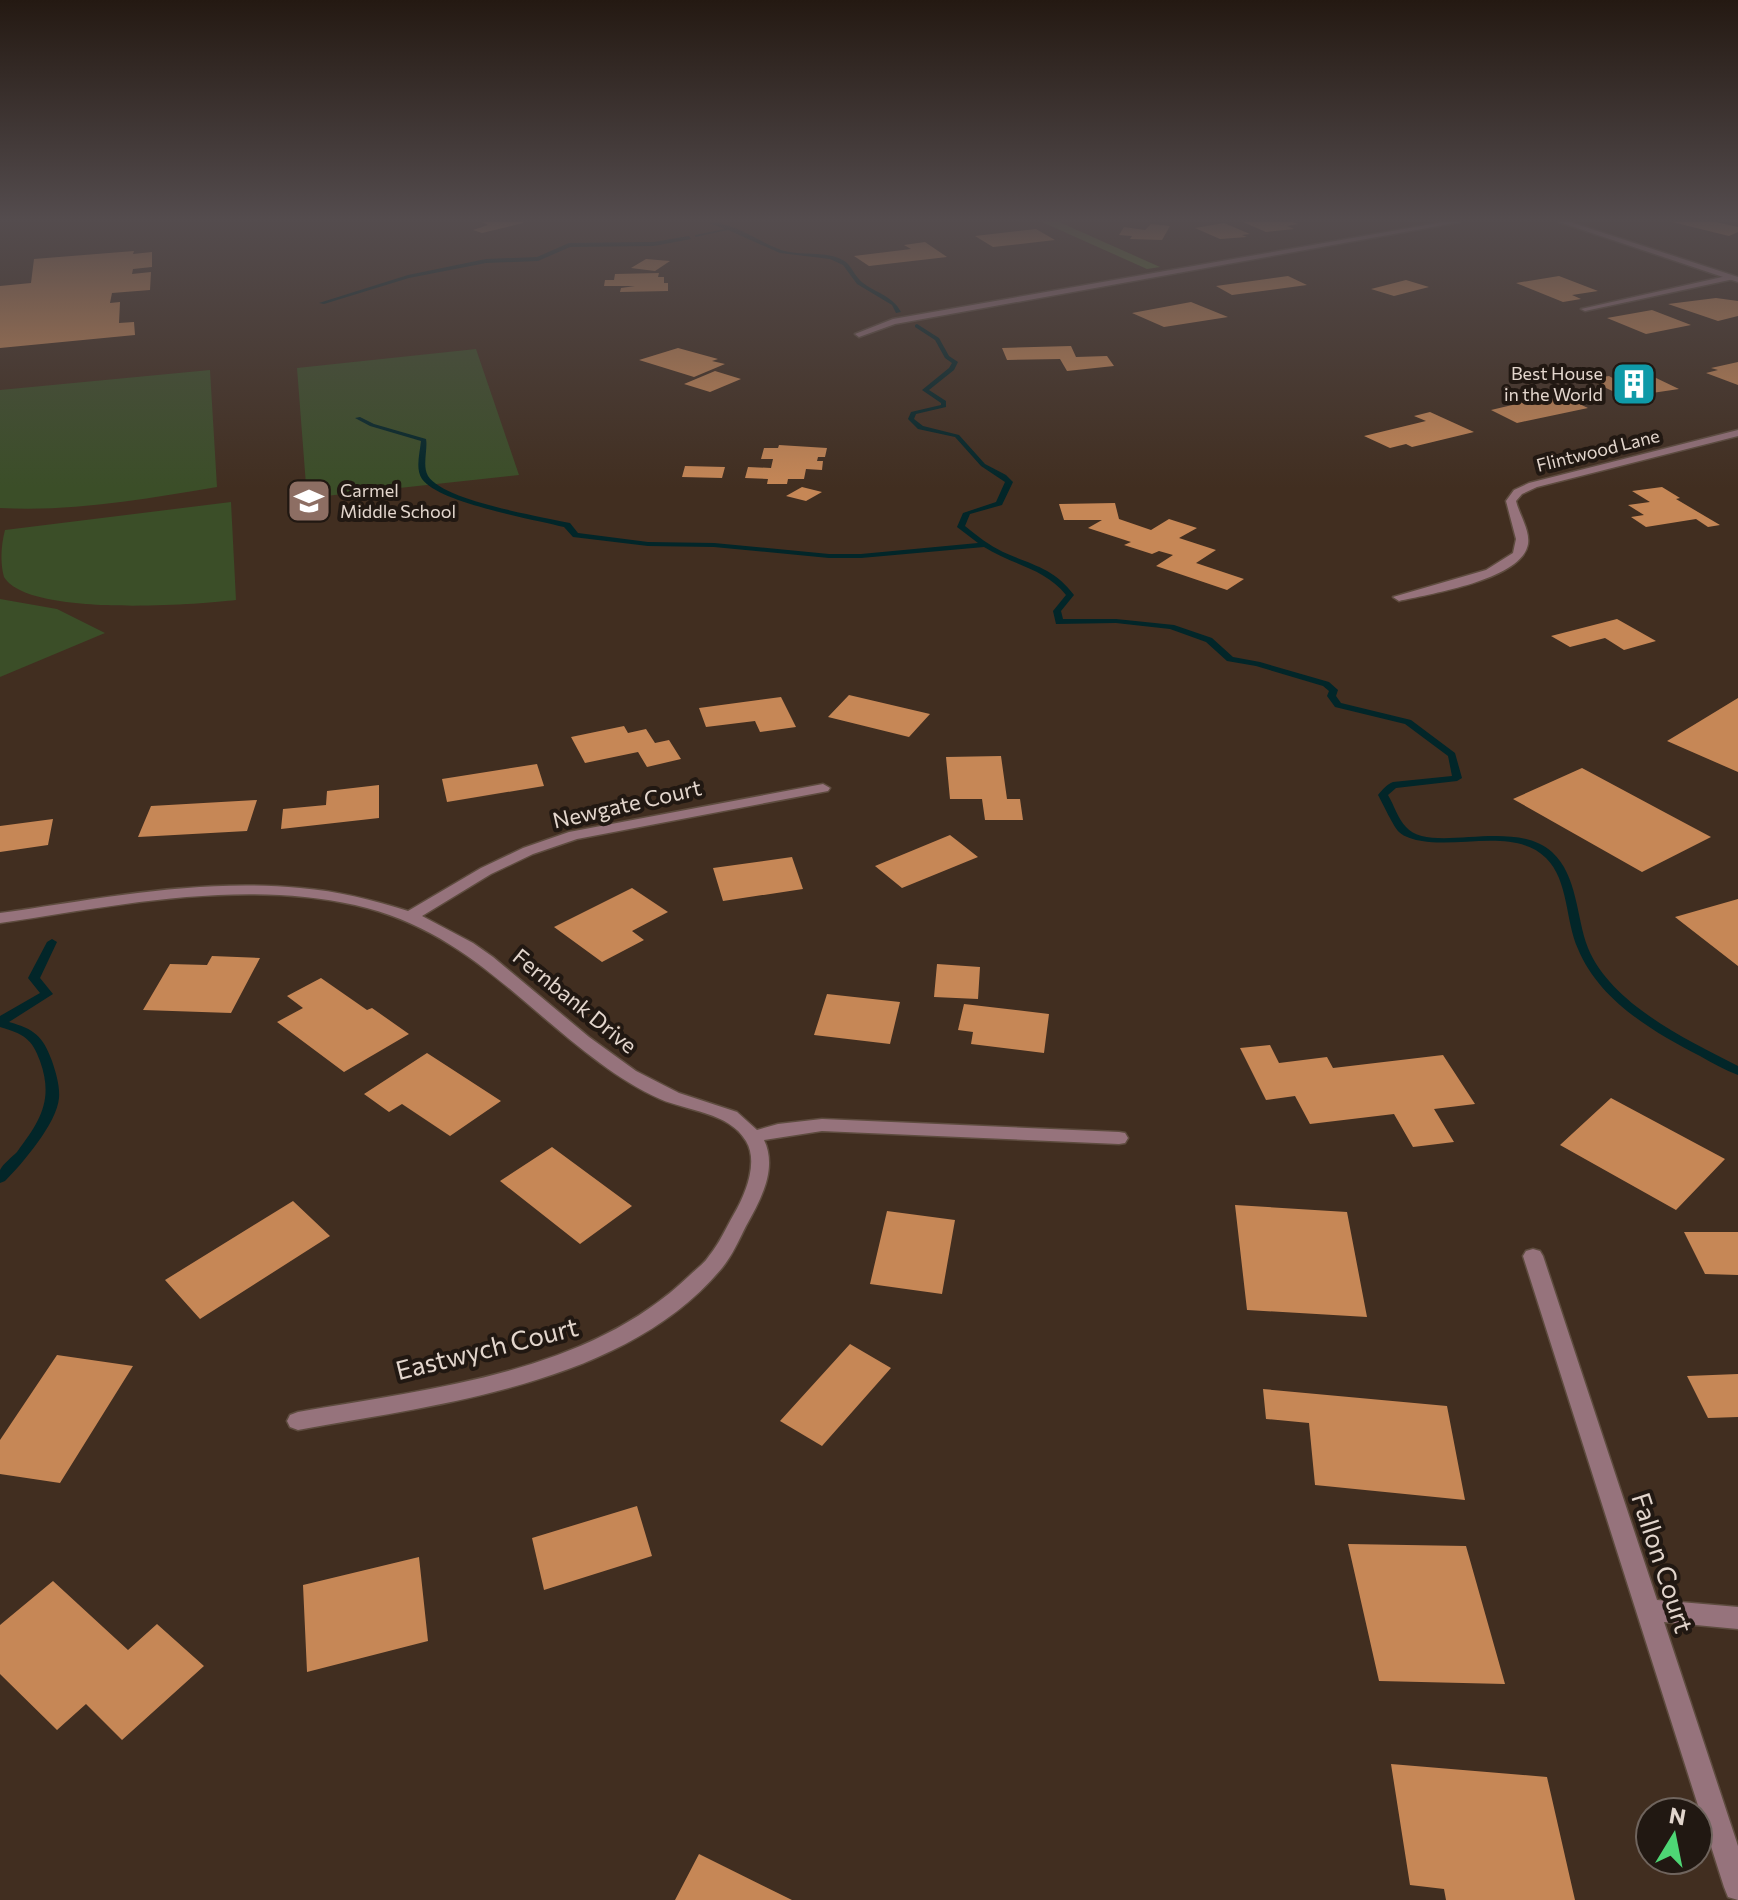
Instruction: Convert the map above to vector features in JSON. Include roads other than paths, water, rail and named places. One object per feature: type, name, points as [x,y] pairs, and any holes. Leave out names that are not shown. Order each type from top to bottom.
[{"type":"street","points":[[859,334],[893,322],[957,311]]},
{"type":"street","name":"Flintwood Lane","points":[[1399,597],[1477,577],[1498,570],[1515,559],[1523,541],[1511,501],[1518,492],[1533,485],[1738,433]]},
{"type":"street","name":"Newgate Court","points":[[410,917],[486,871],[528,851],[574,835],[823,788]]},
{"type":"street","name":"Fernbank Drive","points":[[0,918],[173,894],[233,891],[320,896],[371,905],[410,917],[469,948],[602,1057],[642,1083],[681,1100],[729,1115],[743,1124],[754,1137]]},
{"type":"street","points":[[754,1137],[822,1125],[1119,1138]]},
{"type":"street","name":"Eastwych Court","points":[[298,1421],[481,1385],[588,1355],[617,1341],[668,1308],[709,1269],[739,1229],[761,1164],[754,1137]]},
{"type":"street","name":"Fallon Court","points":[[1533,1256],[1738,1887]]},
{"type":"street","points":[[1648,1610],[1738,1618]]},
{"type":"waterway","points":[[917,326],[937,339],[947,357],[955,362],[952,369],[925,390],[944,402],[944,406],[913,413],[911,419],[921,428],[957,436],[983,465],[1009,482],[999,503],[967,513],[961,527],[986,545]]},
{"type":"waterway","points":[[358,418],[424,440],[422,469],[425,478],[444,492],[480,505],[567,525],[576,535],[648,544],[714,545],[829,556],[986,545]]},
{"type":"waterway","points":[[986,545],[1038,568],[1063,586],[1070,595],[1057,611],[1059,622],[1116,621],[1171,627],[1209,640],[1230,659],[1326,684],[1334,690],[1331,696],[1338,705],[1408,722],[1452,755],[1457,778],[1393,785],[1383,795],[1403,831],[1434,840],[1522,840],[1549,855],[1565,883],[1583,950],[1606,983],[1622,1000],[1657,1027],[1738,1071]]},
{"type":"waterway","points":[[0,1178],[29,1144],[51,1106],[51,1079],[36,1041],[25,1031],[2,1024],[4,1019],[47,994],[34,978],[52,942]]},
{"type":"place","name":"Best House in the World","points":[[1634,384]]},
{"type":"place","name":"Carmel Middle School","points":[[309,501]]}]
